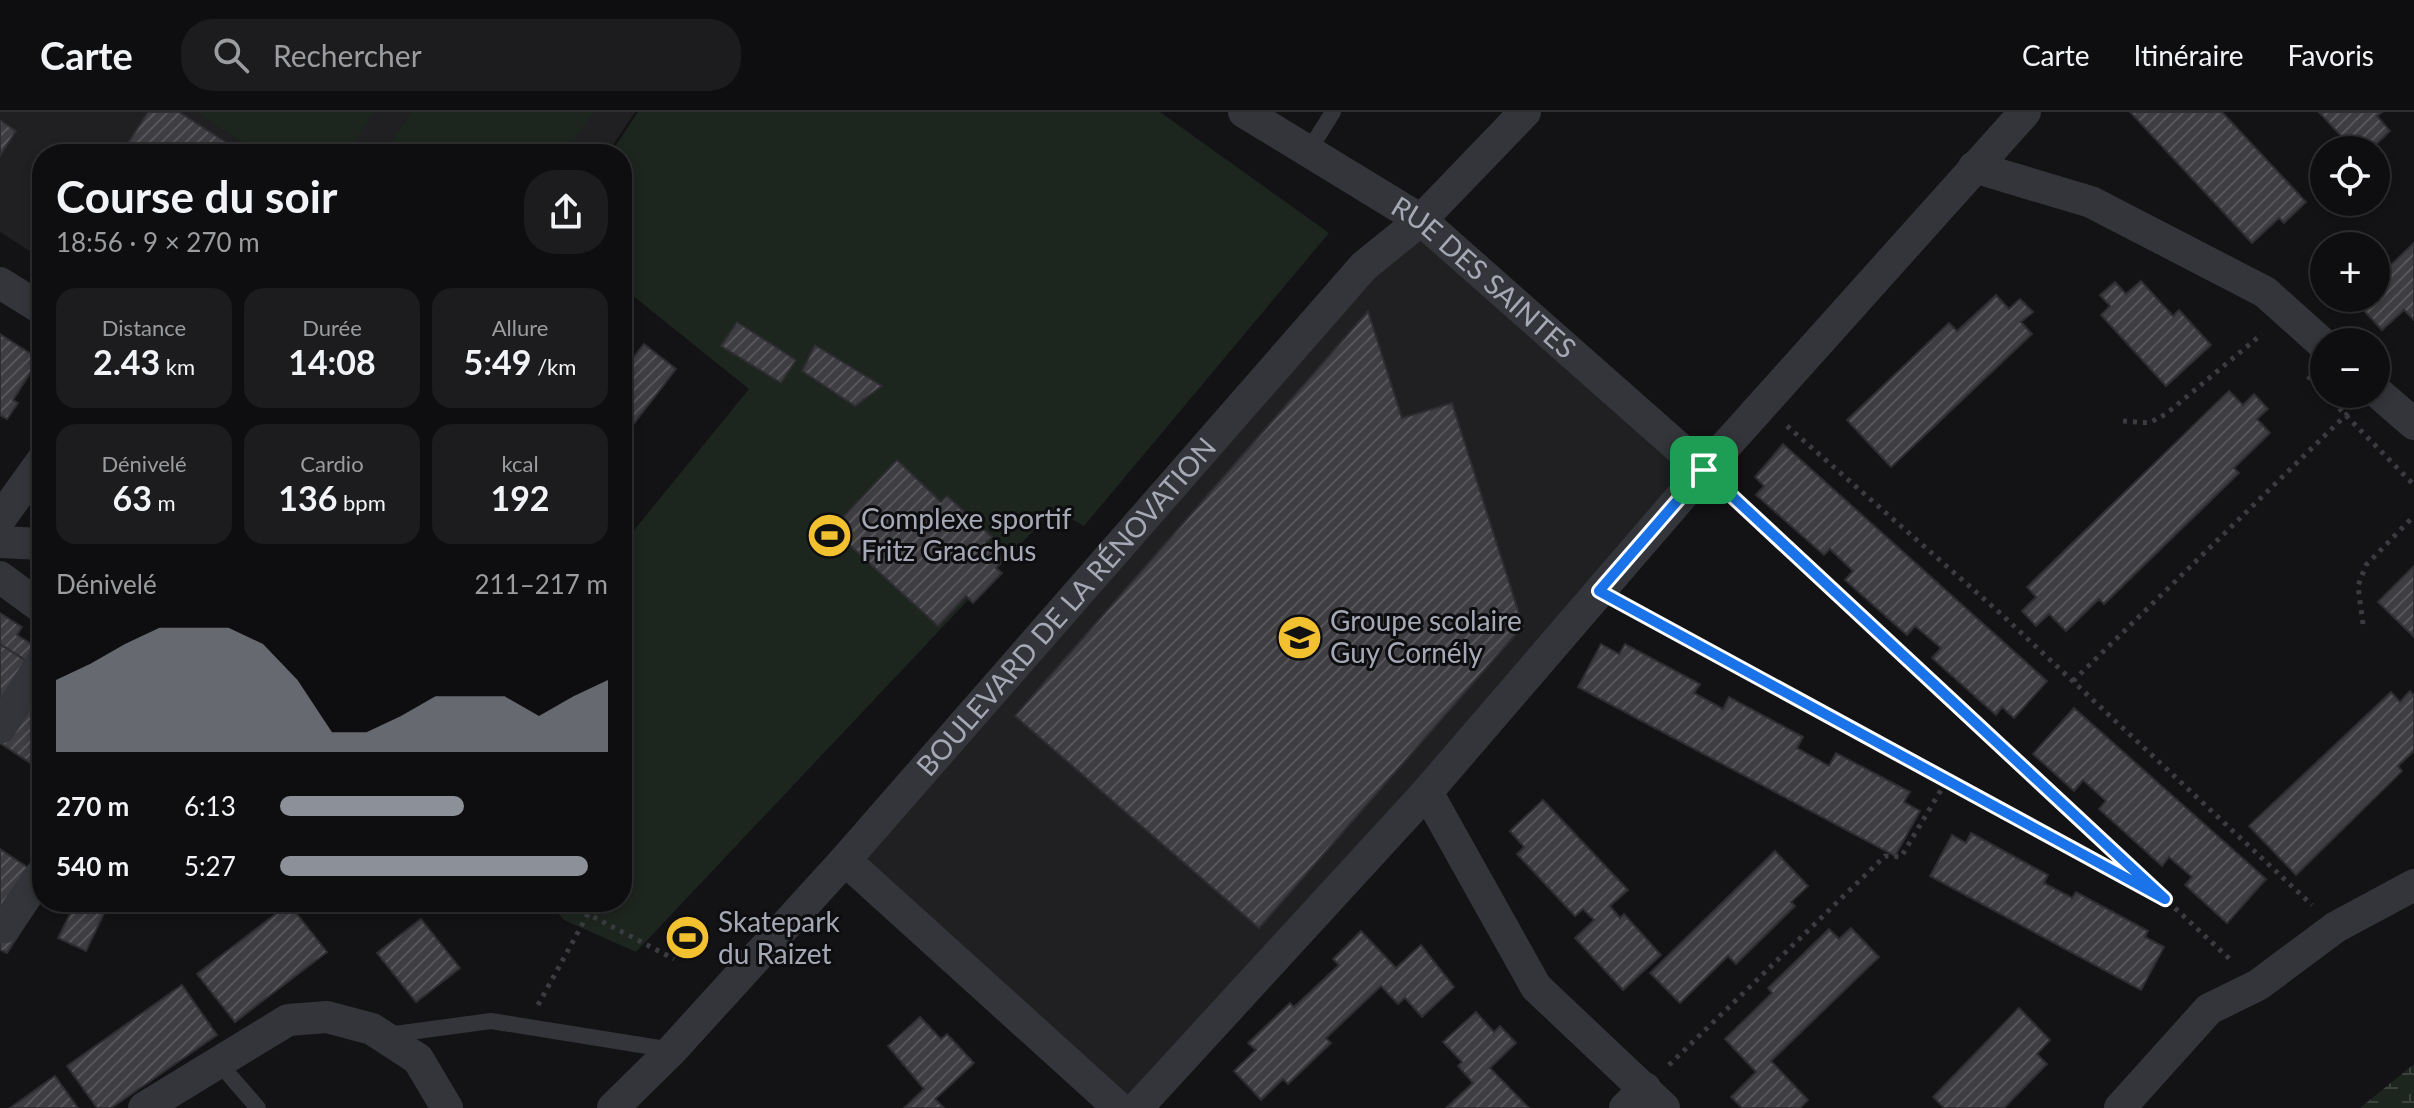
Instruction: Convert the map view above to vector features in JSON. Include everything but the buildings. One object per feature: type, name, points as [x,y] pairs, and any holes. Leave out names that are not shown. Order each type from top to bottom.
[{"type":"street","name":"RUE DES SAINTES","points":[[1244,112],[1421,220],[1704,470]]},
{"type":"street","name":"BOULEVARD DE LA RÉNOVATION","points":[[613,1108],[672,1050],[845,860],[1364,266],[1421,220],[1525,112]]},
{"type":"street","points":[[1137,1108],[1427,792],[1704,470],[2025,112]]},
{"type":"street","points":[[1974,167],[2091,202],[2265,292],[2310,333]]},
{"type":"street","points":[[0,283],[32,303]]},
{"type":"street","points":[[2384,408],[2414,424]]},
{"type":"street","points":[[5,501],[32,472]]},
{"type":"street","points":[[0,542],[32,544]]},
{"type":"street","points":[[0,577],[32,601]]},
{"type":"street","points":[[0,728],[32,678]]},
{"type":"street","points":[[1427,792],[1536,987],[1645,1101]]},
{"type":"street","points":[[845,860],[1119,1108]]},
{"type":"street","points":[[2120,1108],[2209,1009],[2258,985],[2336,927],[2414,885]]},
{"type":"street","points":[[2,929],[32,887]]},
{"type":"street","points":[[144,1108],[288,1020],[327,1017],[372,1029],[418,1059],[447,1108]]},
{"type":"lane","points":[[1308,152],[1333,112]]},
{"type":"lane","points":[[382,1036],[491,1021],[672,1050]]},
{"type":"lane","points":[[218,1062],[258,1108]]},
{"type":"path","points":[[2123,421],[2149,423],[2166,414],[2287,312]]},
{"type":"path","points":[[1763,404],[2073,681],[2336,927]]},
{"type":"path","points":[[2339,408],[2414,485]]},
{"type":"path","points":[[2073,681],[2354,408]]},
{"type":"path","points":[[1704,470],[2258,985]]},
{"type":"path","points":[[2363,624],[2358,586],[2366,565],[2414,516]]},
{"type":"path","points":[[1599,591],[2165,899]]},
{"type":"path","points":[[1645,1101],[1885,856],[1901,857],[1947,780]]},
{"type":"path","points":[[526,1027],[588,914],[674,959]]},
{"type":"shaded area","points":[[0,112],[635,112],[614,144],[32,144],[32,253],[0,232]]},
{"type":"shaded area","name":"Groupe scolaire Guy Cornély","points":[[1421,220],[1704,470],[1137,1108],[845,860]]},
{"type":"green space","points":[[196,112],[374,112],[353,144],[245,144]]},
{"type":"green space","points":[[411,112],[593,112],[572,144],[390,144]]},
{"type":"green space","name":"Complexe sportif Fritz Gracchus","points":[[638,112],[1160,112],[1329,233],[1084,526],[1054,509],[636,952],[564,920],[557,912],[632,912],[632,533],[749,389],[632,295],[632,144],[617,144]]},
{"type":"green space","points":[[2414,1064],[2414,1108],[2360,1108]]},
{"type":"place","name":"Complexe sportif Fritz Gracchus","points":[[830,535]]},
{"type":"place","name":"Groupe scolaire Guy Cornély","points":[[1299,637]]},
{"type":"place","name":"Skatepark du Raizet","points":[[687,938]]},
{"type":"route","points":[[1704,470],[1934,684],[2165,899],[1599,591],[1704,470]]}]
